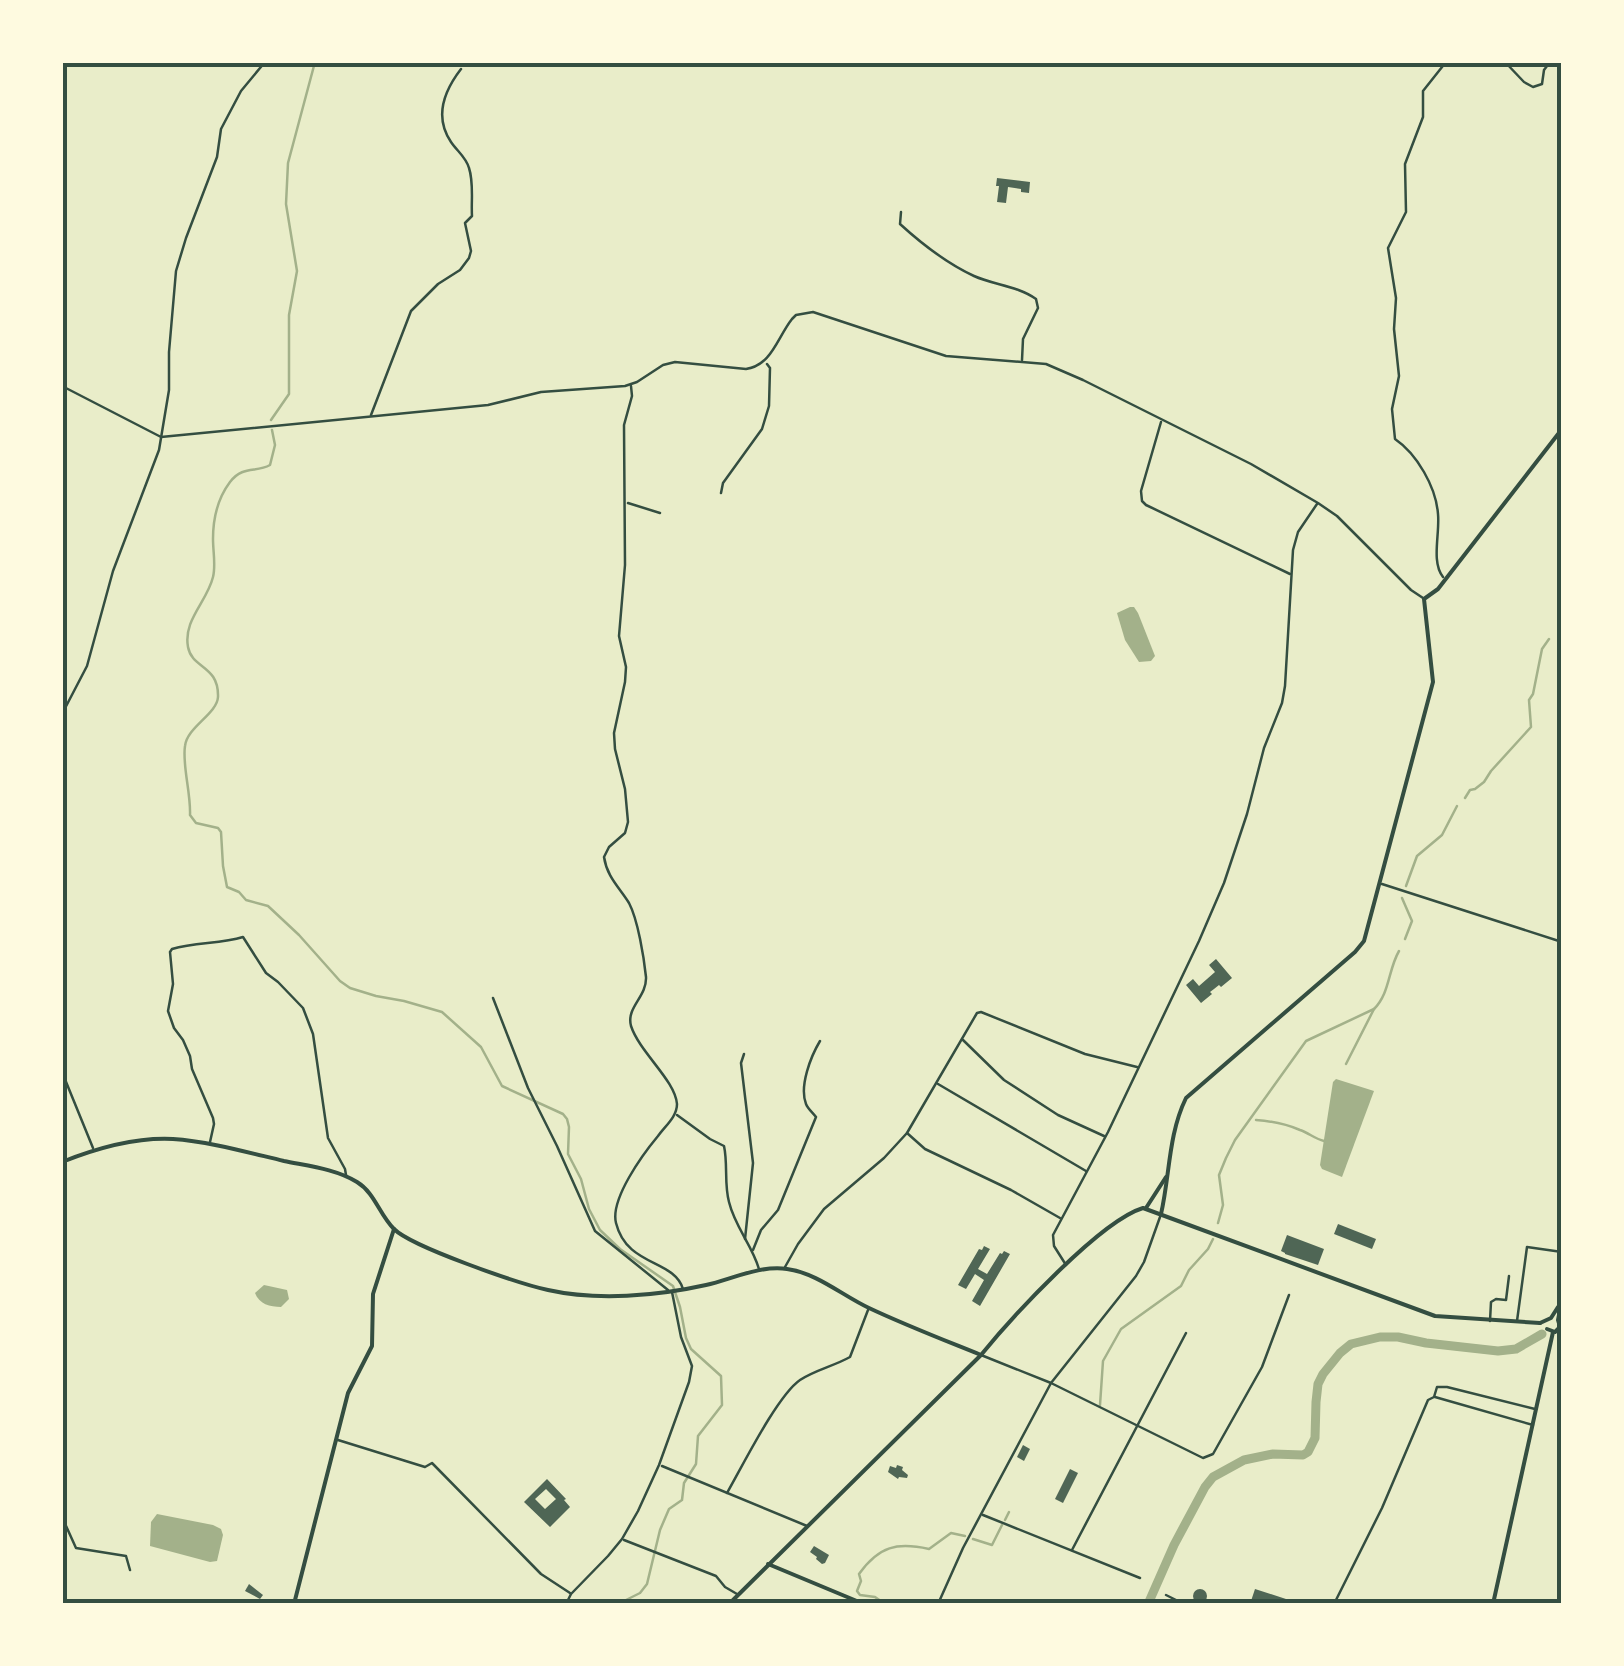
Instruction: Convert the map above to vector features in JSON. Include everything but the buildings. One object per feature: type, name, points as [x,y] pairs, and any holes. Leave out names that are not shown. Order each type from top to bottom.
[{"type":"main road","points":[[1161,1214],[1176,1127],[1186,1098],[1364,941],[1433,682],[1424,599],[1445,579],[1562,429]]},
{"type":"main road","points":[[62,1162],[94,1150],[159,1139],[181,1140],[346,1176],[368,1192],[394,1229],[460,1260],[549,1291],[600,1296],[675,1290],[785,1269],[813,1278],[868,1308],[981,1355]]},
{"type":"main road","points":[[729,1604],[981,1355],[1066,1265],[1127,1215],[1146,1208],[1166,1177]]},
{"type":"main road","points":[[1146,1208],[1442,1318],[1540,1323],[1558,1320]]},
{"type":"main road","points":[[294,1604],[348,1394],[370,1352],[372,1294],[394,1229]]},
{"type":"main road","points":[[1540,1323],[1551,1332],[1561,1331],[1558,1320],[1562,1298]]},
{"type":"main road","points":[[1493,1604],[1551,1332],[1546,1325],[1562,1298]]},
{"type":"main road","points":[[768,1564],[864,1604]]},
{"type":"street","points":[[62,714],[87,666],[113,570],[158,450],[170,375],[176,271],[186,238],[217,157],[221,129],[241,91],[265,62]]},
{"type":"street","points":[[1445,579],[1437,566],[1438,510],[1430,484],[1403,444],[1395,439],[1392,426],[1399,376],[1394,329],[1396,298],[1388,248],[1406,212],[1405,164],[1423,117],[1423,91],[1446,62]]},
{"type":"street","points":[[1506,62],[1533,87],[1542,84],[1550,62]]},
{"type":"street","points":[[372,415],[411,312],[470,258],[466,223],[472,216],[470,172],[444,130],[441,110],[461,69]]},
{"type":"street","points":[[901,212],[900,224],[943,260],[974,276],[1036,298],[1038,308],[1022,345],[1022,362]]},
{"type":"street","points":[[62,386],[160,437],[488,405],[541,392],[630,385],[675,362],[756,368],[766,361],[796,315],[813,312],[946,356],[1046,364],[1064,372],[1251,464],[1318,502],[1424,599]]},
{"type":"street","points":[[722,493],[723,484],[762,430],[769,406],[770,368],[766,361]]},
{"type":"street","points":[[566,1604],[622,1539],[659,1464],[692,1373],[679,1328],[675,1290],[681,1281],[629,1247],[615,1214],[623,1190],[676,1114],[674,1090],[638,1044],[631,1026],[631,1012],[644,992],[646,976],[632,910],[608,875],[604,857],[625,833],[628,822],[614,740],[626,667],[619,636],[625,565],[624,425],[632,396],[630,385]]},
{"type":"street","points":[[1162,420],[1140,491],[1142,501],[1291,575]]},
{"type":"street","points":[[626,502],[660,513]]},
{"type":"street","points":[[1066,1265],[1052,1241],[1139,1068],[1224,882],[1247,814],[1285,686],[1293,550],[1298,532],[1318,502]]},
{"type":"street","points":[[1381,883],[1562,942]]},
{"type":"street","points":[[209,1146],[213,1118],[168,1011],[173,984],[170,952],[190,944],[244,937],[266,973],[303,1008],[314,1034],[328,1138],[346,1176]]},
{"type":"street","points":[[493,998],[514,1057],[595,1231],[675,1290]]},
{"type":"street","points":[[785,1269],[824,1209],[907,1133],[978,1013],[1085,1054],[1139,1068]]},
{"type":"street","points":[[962,1038],[1004,1080],[1058,1115],[1105,1137]]},
{"type":"street","points":[[753,1250],[761,1230],[778,1210],[816,1118],[806,1104],[806,1085],[809,1058],[820,1041]]},
{"type":"street","points":[[744,1054],[741,1063],[753,1164],[745,1240]]},
{"type":"street","points":[[62,1072],[94,1150]]},
{"type":"street","points":[[938,1084],[1088,1172]]},
{"type":"street","points":[[676,1114],[724,1146],[729,1202],[760,1271]]},
{"type":"street","points":[[907,1133],[924,1149],[1061,1219]]},
{"type":"street","points":[[938,1604],[1050,1383],[1136,1276],[1161,1214]]},
{"type":"street","points":[[1516,1322],[1527,1246],[1562,1252]]},
{"type":"street","points":[[1490,1320],[1492,1302],[1506,1300],[1509,1276]]},
{"type":"street","points":[[981,1355],[1050,1383],[1204,1458],[1213,1454],[1262,1367],[1288,1295]]},
{"type":"street","points":[[726,1494],[790,1389],[850,1357],[868,1308]]},
{"type":"street","points":[[1072,1550],[1186,1333]]},
{"type":"street","points":[[1434,1397],[1437,1387],[1447,1386],[1536,1410]]},
{"type":"street","points":[[1334,1604],[1382,1508],[1428,1400],[1434,1397],[1533,1425]]},
{"type":"street","points":[[338,1440],[425,1467],[432,1462],[541,1574],[571,1594]]},
{"type":"street","points":[[659,1464],[808,1526]]},
{"type":"street","points":[[981,1514],[1140,1578]]},
{"type":"street","points":[[62,1518],[76,1548],[126,1556],[130,1570]]},
{"type":"street","points":[[622,1539],[716,1576],[738,1594]]},
{"type":"street","points":[[1166,1595],[1184,1604]]},
{"type":"shaded area","points":[[1130,607],[1138,613],[1155,656],[1151,661],[1139,662],[1125,640],[1117,613]]},
{"type":"shaded area","points":[[1336,1079],[1374,1091],[1342,1177],[1320,1165]]},
{"type":"shaded area","points":[[264,1285],[287,1290],[289,1299],[281,1307],[265,1304],[255,1293]]},
{"type":"shaded area","points":[[157,1514],[221,1529],[217,1561],[150,1546],[151,1522]]},
{"type":"waterway","points":[[271,420],[289,394],[289,315],[297,271],[286,204],[288,163],[315,62]]},
{"type":"waterway","points":[[272,430],[275,445],[270,465],[235,477],[219,502],[213,531],[213,577],[187,637],[190,654],[214,679],[218,697],[185,746],[190,815],[196,823],[221,832],[227,887],[246,900],[268,906],[340,981],[376,996],[442,1012],[481,1047],[502,1086],[563,1114],[569,1127],[568,1154],[600,1230],[673,1286],[691,1349],[721,1376],[722,1405],[698,1436],[696,1464],[684,1483],[682,1500],[669,1509],[660,1530],[647,1584],[640,1593],[618,1604]]},
{"type":"waterway","points":[[1465,798],[1484,782],[1531,727],[1529,700],[1542,649],[1549,639]]},
{"type":"waterway","points":[[1406,886],[1417,856],[1442,835],[1457,806]]},
{"type":"waterway","points":[[1402,898],[1412,921],[1405,939]]},
{"type":"waterway","points":[[1346,1064],[1383,996],[1399,951]]},
{"type":"waterway","points":[[1218,1223],[1223,1205],[1219,1175],[1226,1158],[1306,1041],[1374,1009]]},
{"type":"waterway","points":[[1256,1120],[1289,1126],[1324,1141]]},
{"type":"waterway","points":[[1100,1405],[1103,1361],[1121,1329],[1181,1286],[1213,1239]]},
{"type":"waterway","points":[[1148,1604],[1174,1545],[1213,1477],[1244,1460],[1308,1452],[1315,1438],[1318,1384],[1351,1344],[1398,1337],[1498,1351],[1516,1349],[1542,1334]]},
{"type":"waterway","points":[[1005,1520],[1009,1512]]},
{"type":"waterway","points":[[973,1539],[992,1545],[1002,1525]]},
{"type":"waterway","points":[[885,1604],[857,1591],[859,1574],[874,1557],[898,1546],[929,1549],[951,1533],[965,1536]]}]
